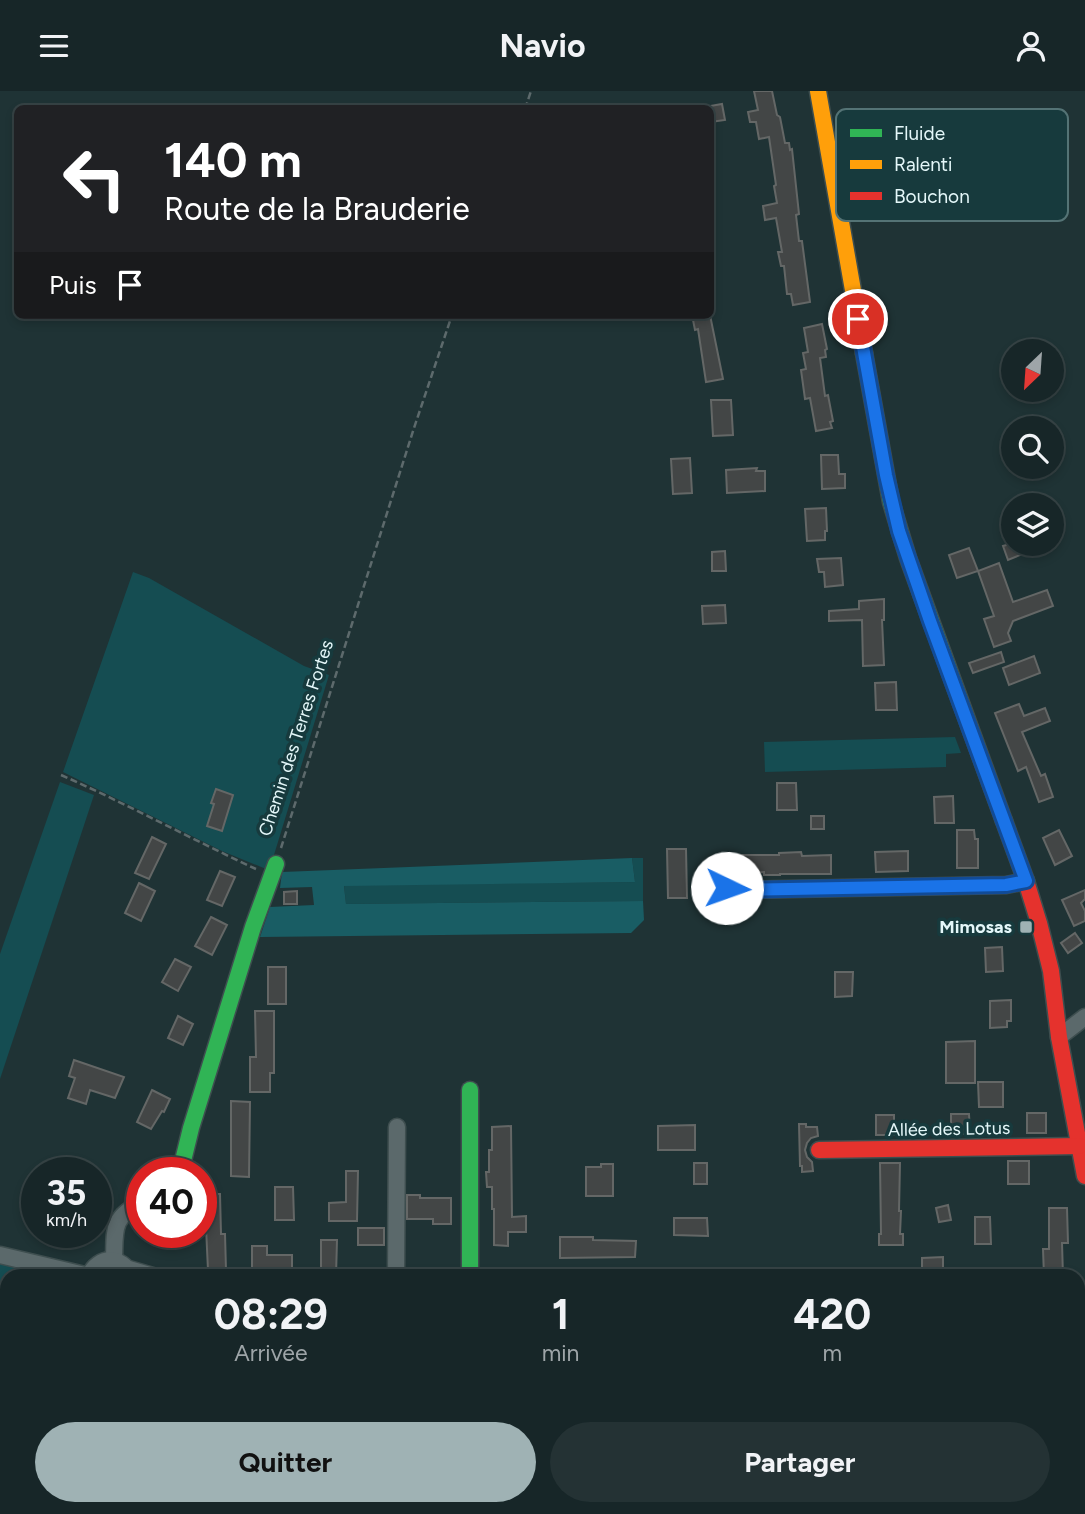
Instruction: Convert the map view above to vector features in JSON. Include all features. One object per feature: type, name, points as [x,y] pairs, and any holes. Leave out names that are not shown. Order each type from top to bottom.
[{"type":"street","points":[[818,91],[836,193]]},
{"type":"street","points":[[841,221],[891,502],[908,558],[1039,923],[1051,971],[1059,1037],[1085,1176]]},
{"type":"street","points":[[184,1157],[253,927],[274,870]]},
{"type":"street","points":[[709,879],[735,890],[1006,885],[1026,881]]},
{"type":"street","points":[[1059,1037],[1085,1017]]},
{"type":"street","points":[[470,1090],[470,1269]]},
{"type":"street","points":[[396,1269],[397,1127]]},
{"type":"street","name":"Allée des Lotus","points":[[819,1150],[1079,1146]]},
{"type":"street","points":[[125,1268],[115,1226],[126,1212]]},
{"type":"street","points":[[0,1255],[59,1269]]},
{"type":"street","points":[[93,1269],[106,1260],[125,1268]]},
{"type":"path","name":"Chemin des Terres Fortes","points":[[274,870],[451,319]]},
{"type":"path","points":[[61,775],[155,820],[274,870]]},
{"type":"shaded area","points":[[133,572],[149,578],[304,666],[329,675],[270,868],[266,869],[222,851],[63,772]]},
{"type":"shaded area","points":[[955,737],[961,753],[946,754],[946,767],[765,772],[764,742]]},
{"type":"shaded area","points":[[60,782],[94,795],[0,1079],[0,954]]},
{"type":"shaded area","points":[[632,858],[643,858],[643,901],[346,904],[344,885],[635,882]]},
{"type":"shaded area","points":[[632,858],[635,882],[344,886],[346,904],[643,901],[644,920],[631,933],[260,937],[270,907],[314,905],[312,887],[280,888],[282,872]]},
{"type":"shaded area","points":[[0,1263],[22,1269],[0,1269]]},
{"type":"building","points":[[754,91],[772,91],[785,143],[789,143],[790,150],[792,149],[799,241],[802,241],[810,302],[793,305],[791,294],[787,294],[784,266],[781,266],[778,252],[782,252],[776,218],[765,220],[763,206],[777,203],[776,185],[769,137],[759,139],[756,122],[750,122],[748,112],[758,110]]},
{"type":"building","points":[[722,104],[725,120],[714,121],[714,105]]},
{"type":"building","points":[[693,319],[711,319],[723,379],[706,382],[698,329],[695,330]]},
{"type":"building","points":[[822,324],[827,349],[826,357],[820,358],[825,396],[828,395],[833,421],[830,422],[832,428],[816,431],[810,398],[805,399],[801,370],[806,369],[803,353],[808,352],[804,328]]},
{"type":"building","points":[[711,400],[731,400],[733,435],[713,436]]},
{"type":"building","points":[[821,455],[838,455],[839,474],[845,474],[845,488],[822,489]]},
{"type":"building","points":[[690,458],[692,493],[673,494],[671,459]]},
{"type":"building","points":[[757,468],[756,471],[765,471],[765,491],[727,493],[726,470]]},
{"type":"building","points":[[826,508],[825,540],[807,541],[805,509]]},
{"type":"building","points":[[969,548],[978,571],[957,578],[949,555]]},
{"type":"building","points":[[725,551],[726,571],[712,571],[712,552]]},
{"type":"building","points":[[841,558],[843,585],[825,587],[824,572],[819,572],[817,559]]},
{"type":"building","points":[[999,563],[1013,602],[1047,590],[1053,606],[1013,621],[1008,633],[1011,641],[994,647],[984,619],[994,616],[978,571]]},
{"type":"building","points":[[884,599],[884,665],[863,666],[862,620],[829,621],[829,611],[859,609],[859,601]]},
{"type":"building","points":[[725,605],[726,623],[703,624],[702,606]]},
{"type":"building","points":[[1001,652],[1004,662],[973,673],[969,663]]},
{"type":"building","points":[[1034,656],[1040,673],[1009,685],[1003,668]]},
{"type":"building","points":[[896,682],[897,710],[876,710],[875,683]]},
{"type":"building","points":[[1019,704],[1024,716],[1045,708],[1050,721],[1022,732],[1041,776],[1045,774],[1053,797],[1039,802],[1026,767],[1018,771],[995,713]]},
{"type":"building","points":[[777,783],[796,783],[797,810],[777,810]]},
{"type":"building","points":[[216,789],[233,795],[222,831],[207,826]]},
{"type":"building","points":[[953,796],[954,823],[935,823],[934,797]]},
{"type":"building","points":[[811,816],[824,816],[824,829],[811,829]]},
{"type":"building","points":[[957,830],[974,830],[975,839],[978,839],[978,868],[957,868]]},
{"type":"building","points":[[1059,830],[1072,856],[1055,865],[1043,838]]},
{"type":"building","points":[[152,837],[166,844],[149,879],[135,873]]},
{"type":"building","points":[[667,849],[686,849],[687,898],[668,898]]},
{"type":"building","points":[[908,851],[908,871],[876,872],[875,852]]},
{"type":"building","points":[[801,852],[802,856],[831,855],[831,874],[764,875],[764,872],[748,873],[748,868],[739,869],[739,855]]},
{"type":"building","points":[[220,871],[235,877],[222,906],[207,900]]},
{"type":"building","points":[[139,883],[155,891],[141,921],[125,913]]},
{"type":"building","points":[[1085,890],[1085,899],[1081,903],[1085,911],[1085,921],[1074,926],[1062,900]]},
{"type":"building","points":[[297,891],[297,904],[284,904],[284,892]]},
{"type":"building","points":[[211,917],[227,925],[212,955],[195,946]]},
{"type":"building","points":[[1075,933],[1082,943],[1068,953],[1061,943]]},
{"type":"building","points":[[1002,947],[1003,971],[986,972],[985,948]]},
{"type":"building","points":[[175,959],[191,967],[178,991],[162,982]]},
{"type":"building","points":[[268,967],[286,967],[286,1004],[268,1004]]},
{"type":"building","points":[[835,972],[853,972],[852,996],[835,997]]},
{"type":"building","points":[[1011,1000],[1011,1021],[1007,1021],[1007,1027],[990,1028],[990,1001]]},
{"type":"building","points":[[255,1011],[274,1011],[274,1073],[270,1073],[270,1092],[250,1092],[250,1057],[256,1057]]},
{"type":"building","points":[[178,1016],[193,1024],[183,1045],[168,1038]]},
{"type":"building","points":[[975,1041],[975,1083],[946,1083],[946,1042]]},
{"type":"building","points":[[74,1060],[124,1077],[115,1098],[90,1090],[86,1104],[68,1098],[75,1078],[69,1076]]},
{"type":"building","points":[[978,1082],[1003,1082],[1003,1107],[979,1107]]},
{"type":"building","points":[[152,1090],[170,1099],[151,1129],[137,1122]]},
{"type":"building","points":[[231,1101],[250,1102],[249,1177],[231,1176]]},
{"type":"building","points":[[1027,1113],[1046,1113],[1046,1133],[1027,1133]]},
{"type":"building","points":[[951,1114],[969,1114],[970,1134],[951,1134]]},
{"type":"building","points":[[876,1115],[894,1115],[894,1135],[876,1135]]},
{"type":"building","points":[[799,1124],[817,1127],[818,1136],[811,1138],[805,1150],[812,1162],[813,1171],[802,1172],[800,1166]]},
{"type":"building","points":[[695,1125],[695,1150],[658,1150],[658,1126]]},
{"type":"building","points":[[511,1126],[512,1217],[526,1216],[526,1232],[508,1232],[508,1246],[494,1245],[492,1187],[487,1187],[486,1172],[489,1172],[489,1150],[492,1150],[492,1127]]},
{"type":"building","points":[[1008,1161],[1029,1161],[1029,1184],[1008,1184]]},
{"type":"building","points":[[694,1163],[707,1163],[707,1184],[694,1184]]},
{"type":"building","points":[[880,1163],[900,1163],[899,1211],[903,1245],[879,1245]]},
{"type":"building","points":[[601,1164],[613,1164],[613,1196],[586,1196],[586,1167],[601,1167]]},
{"type":"building","points":[[346,1171],[358,1171],[357,1221],[329,1221],[329,1203],[346,1202]]},
{"type":"building","points":[[275,1187],[293,1187],[294,1220],[275,1220]]},
{"type":"building","points":[[217,1194],[220,1194],[221,1234],[225,1234],[226,1269],[208,1269],[207,1248],[217,1248]]},
{"type":"building","points":[[407,1195],[420,1195],[420,1198],[451,1198],[451,1224],[433,1224],[433,1219],[407,1219]]},
{"type":"building","points":[[948,1205],[951,1220],[939,1222],[936,1208]]},
{"type":"building","points":[[1049,1208],[1067,1208],[1068,1243],[1062,1243],[1063,1269],[1044,1269],[1043,1249],[1049,1249]]},
{"type":"building","points":[[975,1217],[990,1217],[991,1244],[975,1244]]},
{"type":"building","points":[[674,1218],[707,1218],[708,1236],[674,1235]]},
{"type":"building","points":[[358,1228],[384,1228],[384,1245],[358,1245]]},
{"type":"building","points":[[560,1237],[636,1241],[635,1257],[560,1258]]},
{"type":"building","points":[[321,1240],[337,1240],[336,1269],[321,1269]]},
{"type":"building","points":[[252,1246],[267,1246],[267,1255],[292,1255],[292,1269],[252,1269]]},
{"type":"building","points":[[943,1257],[943,1269],[922,1269],[922,1258]]},
{"type":"traffic: fast","points":[[864,353],[891,502],[908,558],[1004,821]]},
{"type":"traffic: fast","points":[[184,1157],[253,927],[276,864]]},
{"type":"traffic: fast","points":[[470,1090],[470,1269]]},
{"type":"traffic: slow","points":[[818,91],[836,194]]},
{"type":"traffic: slow","points":[[841,221],[864,353]]},
{"type":"traffic: jam","points":[[1004,821],[1026,881],[1051,971],[1059,1037],[1085,1176]]},
{"type":"traffic: jam","points":[[709,879],[735,890],[1006,885],[1026,881]]},
{"type":"traffic: jam","points":[[819,1150],[1079,1146]]},
{"type":"place","name":"Mimosas","points":[[1026,927]]},
{"type":"route","points":[[727,888],[1006,885],[1026,881],[899,531],[891,502],[858,319]]}]
